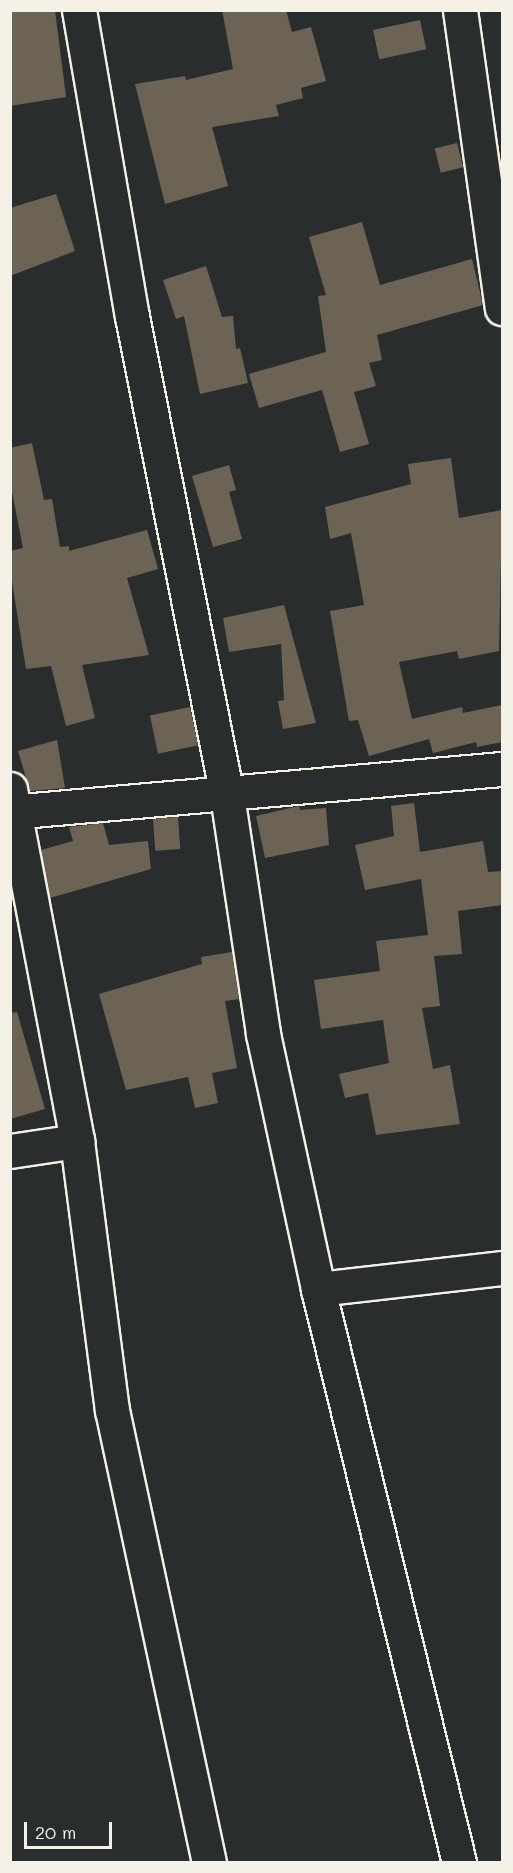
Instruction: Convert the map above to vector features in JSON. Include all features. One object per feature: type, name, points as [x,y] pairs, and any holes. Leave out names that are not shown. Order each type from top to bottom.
[{"type":"street","points":[[79,10],[132,316],[227,795],[263,1034],[318,1289],[459,1863]]},
{"type":"street","points":[[460,10],[502,308]]},
{"type":"street","points":[[209,1863],[112,1410],[76,1141],[12,804],[227,795],[502,769]]},
{"type":"street","points":[[10,1151],[76,1141]]},
{"type":"street","points":[[318,1289],[502,1268]]},
{"type":"building","points":[[10,10],[55,10],[66,97],[10,106]]},
{"type":"building","points":[[222,10],[286,10],[292,32],[311,27],[326,81],[301,88],[303,98],[276,105],[279,116],[212,127],[228,186],[165,204],[135,84],[185,76],[186,80],[233,69]]},
{"type":"building","points":[[420,20],[426,49],[379,59],[373,30]]},
{"type":"building","points":[[457,143],[463,167],[441,173],[435,149]]},
{"type":"building","points":[[56,194],[75,251],[10,276],[10,208]]},
{"type":"building","points":[[362,222],[380,285],[472,259],[483,305],[377,335],[382,360],[369,363],[376,386],[354,392],[369,444],[340,452],[322,390],[259,408],[249,374],[326,352],[318,296],[326,295],[309,237]]},
{"type":"building","points":[[206,266],[222,317],[233,316],[236,349],[240,348],[248,383],[200,394],[184,316],[176,319],[163,280]]},
{"type":"building","points":[[32,443],[44,500],[52,499],[60,547],[69,546],[69,551],[147,530],[158,569],[127,578],[149,655],[82,665],[95,718],[66,726],[51,666],[26,669],[10,569],[10,551],[23,548],[10,482],[10,448]]},
{"type":"building","points":[[451,458],[459,518],[502,510],[499,651],[459,659],[457,651],[399,662],[412,719],[462,707],[463,713],[502,705],[502,742],[477,747],[476,742],[433,753],[429,739],[369,756],[358,720],[349,721],[330,611],[364,605],[351,533],[330,539],[325,507],[411,484],[408,464]]},
{"type":"building","points":[[229,465],[236,490],[229,492],[242,539],[213,547],[192,476]]},
{"type":"building","points":[[284,605],[316,723],[283,729],[278,701],[284,700],[281,644],[229,652],[223,618]]},
{"type":"building","points":[[190,707],[198,745],[158,754],[150,716]]},
{"type":"building","points":[[57,740],[65,788],[30,791],[18,751]]},
{"type":"building","points":[[414,803],[420,852],[483,841],[488,872],[502,871],[502,905],[458,911],[462,954],[434,956],[440,1006],[422,1008],[433,1069],[450,1065],[460,1124],[376,1135],[368,1093],[345,1098],[339,1074],[389,1063],[383,1020],[321,1029],[314,980],[380,971],[376,941],[428,935],[421,879],[365,890],[355,845],[394,836],[391,806]]},
{"type":"building","points":[[299,806],[300,810],[326,808],[329,845],[265,858],[256,816]]},
{"type":"building","points":[[178,817],[180,849],[155,851],[153,819]]},
{"type":"building","points":[[103,823],[109,845],[148,841],[151,869],[50,898],[41,850],[73,841],[69,827]]},
{"type":"building","points":[[232,952],[239,999],[225,1001],[237,1068],[212,1073],[218,1103],[195,1108],[188,1077],[126,1090],[99,994],[202,964],[201,957]]},
{"type":"building","points":[[17,1012],[45,1109],[10,1119],[10,1013]]}]
